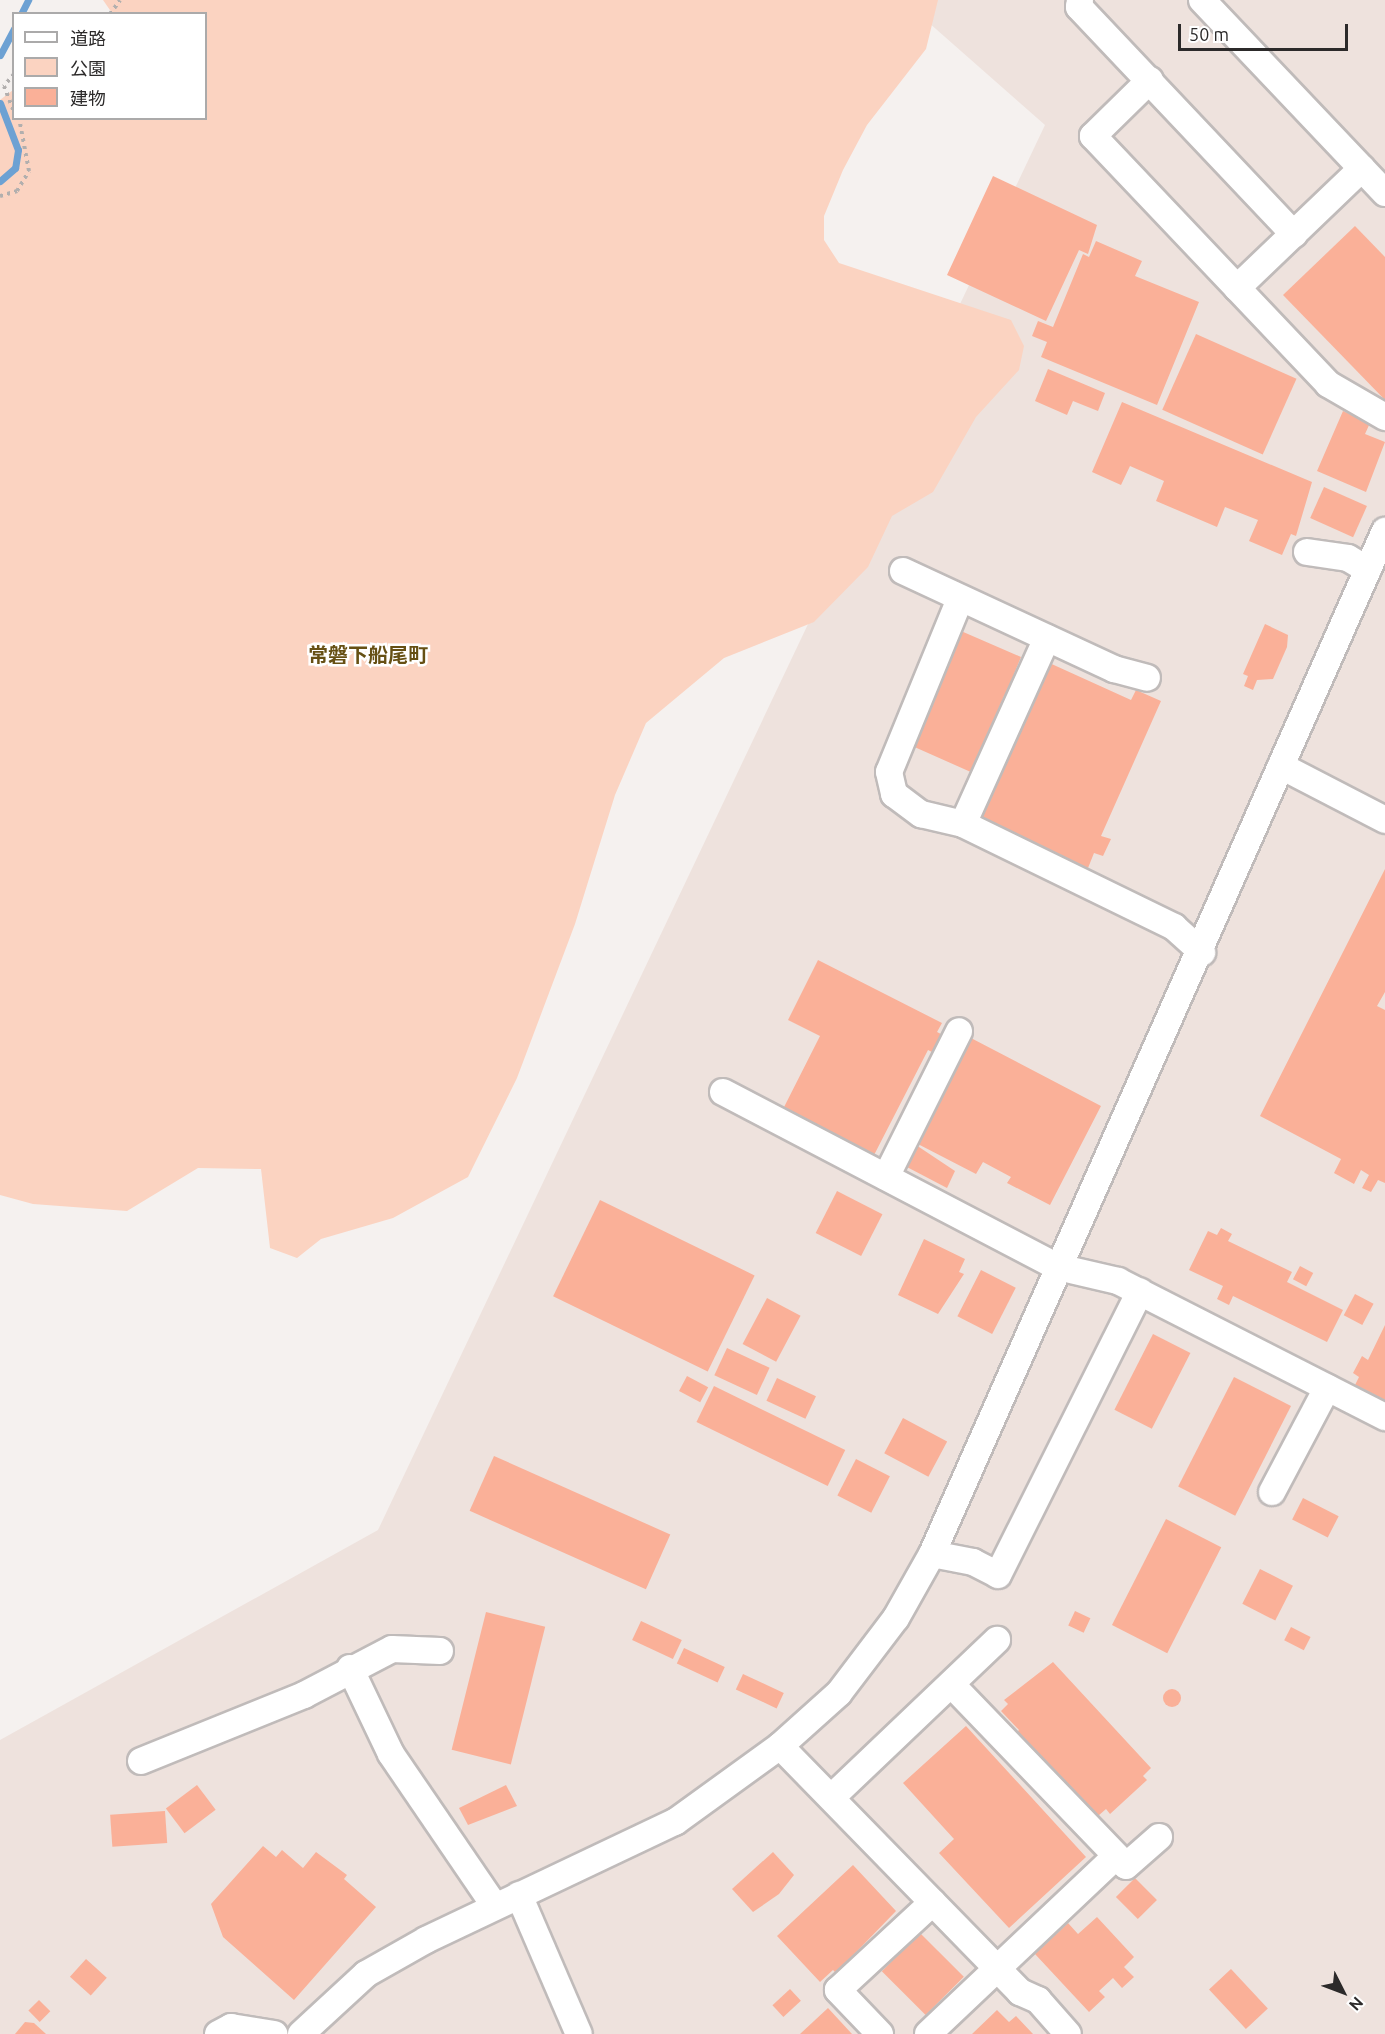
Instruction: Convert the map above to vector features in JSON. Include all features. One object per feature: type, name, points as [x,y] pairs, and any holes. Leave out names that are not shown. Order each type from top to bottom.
[{"type":"street","points":[[1080,0],[1079,7],[1294,234]]},
{"type":"street","points":[[1202,0],[1385,193]]},
{"type":"street","points":[[1150,80],[1093,136],[1328,384],[1385,417]]},
{"type":"street","points":[[1237,288],[1362,168]]},
{"type":"street","points":[[301,2034],[366,1974],[494,1905],[675,1822],[780,1746],[838,1693],[896,1618],[932,1554],[1058,1267],[1202,952],[1385,531]]},
{"type":"street","points":[[1308,552],[1348,558],[1368,570]]},
{"type":"street","points":[[903,571],[1047,638],[1147,678]]},
{"type":"street","points":[[960,599],[889,772],[894,794],[921,814],[963,824],[1174,927],[1202,952]]},
{"type":"street","points":[[963,824],[1047,638]]},
{"type":"street","points":[[1281,766],[1385,820]]},
{"type":"street","points":[[886,1177],[959,1031]]},
{"type":"street","points":[[723,1092],[1058,1267],[1118,1281],[1385,1417]]},
{"type":"street","points":[[932,1554],[973,1562],[998,1575],[1140,1292]]},
{"type":"street","points":[[1272,1492],[1327,1388]]},
{"type":"street","points":[[832,1797],[997,1640]]},
{"type":"street","points":[[141,1761],[304,1695],[350,1668],[392,1650],[440,1651]]},
{"type":"street","points":[[350,1668],[390,1755],[494,1905]]},
{"type":"street","points":[[951,1684],[1126,1866],[1159,1837]]},
{"type":"street","points":[[780,1746],[997,1969],[1020,1992],[1038,2000],[1068,2034]]},
{"type":"street","points":[[928,2034],[1116,1856]]},
{"type":"street","points":[[519,1894],[579,2034]]},
{"type":"street","points":[[880,2034],[838,1990],[933,1902]]},
{"type":"street","points":[[218,2034],[231,2027],[274,2034]]},
{"type":"path","points":[[12,76],[4,86],[12,107]]},
{"type":"path","points":[[0,196],[17,191],[29,171],[19,120]]},
{"type":"shaded area","points":[[903,0],[1385,0],[1385,2034],[0,2034],[0,1740],[378,1530],[1045,125]]},
{"type":"green space","points":[[103,0],[938,0],[926,49],[867,125],[843,170],[824,216],[824,240],[839,263],[1011,320],[1024,346],[1019,370],[976,417],[933,492],[892,516],[868,567],[814,622],[724,658],[646,723],[615,795],[575,924],[517,1078],[468,1177],[393,1218],[321,1239],[297,1258],[270,1248],[261,1169],[198,1168],[127,1211],[33,1204],[0,1195],[0,100],[12,91],[12,120],[207,120],[207,12],[111,12]]},
{"type":"building","points":[[993,176],[1097,225],[1088,254],[1079,250],[1046,321],[947,275]]},
{"type":"building","points":[[1355,226],[1385,257],[1385,400],[1283,295]]},
{"type":"building","points":[[1096,241],[1142,261],[1135,276],[1199,302],[1157,405],[1041,357],[1047,342],[1032,336],[1038,321],[1053,327],[1083,254],[1089,257]]},
{"type":"building","points":[[1196,334],[1296,379],[1263,455],[1162,410]]},
{"type":"building","points":[[1048,369],[1105,393],[1098,411],[1073,401],[1067,415],[1035,401]]},
{"type":"building","points":[[1122,402],[1312,482],[1296,536],[1291,534],[1282,555],[1249,541],[1258,520],[1225,507],[1217,527],[1156,501],[1164,481],[1130,466],[1121,485],[1092,472]]},
{"type":"building","points":[[1343,411],[1370,423],[1365,434],[1385,442],[1366,492],[1317,471]]},
{"type":"building","points":[[1324,487],[1367,506],[1353,537],[1310,518]]},
{"type":"building","points":[[1265,624],[1288,635],[1287,647],[1273,679],[1257,680],[1253,690],[1244,686],[1248,676],[1243,674]]},
{"type":"building","points":[[961,631],[1021,657],[1014,674],[1035,683],[1045,661],[1131,700],[1136,690],[1161,701],[1101,836],[1111,839],[1103,856],[1094,853],[1088,868],[975,818],[1025,705],[1004,696],[977,758],[988,763],[982,777],[910,745]]},
{"type":"building","points":[[1385,869],[1385,992],[1377,1006],[1385,1010],[1385,1183],[1378,1180],[1371,1192],[1362,1188],[1369,1175],[1361,1170],[1354,1184],[1334,1173],[1341,1159],[1260,1116]]},
{"type":"building","points":[[818,960],[942,1023],[937,1032],[943,1035],[934,1053],[928,1050],[873,1157],[779,1117],[820,1036],[788,1020]]},
{"type":"building","points":[[969,1037],[1101,1106],[1050,1205],[1007,1183],[1011,1177],[983,1162],[976,1174],[914,1142]]},
{"type":"building","points":[[916,1145],[955,1171],[947,1188],[905,1166]]},
{"type":"building","points":[[837,1191],[882,1214],[861,1256],[816,1233]]},
{"type":"building","points":[[600,1200],[755,1275],[708,1372],[553,1296]]},
{"type":"building","points":[[1221,1228],[1232,1234],[1228,1241],[1292,1272],[1287,1282],[1343,1310],[1327,1342],[1233,1296],[1229,1305],[1217,1299],[1223,1286],[1189,1270],[1208,1231],[1217,1235]]},
{"type":"building","points":[[924,1239],[965,1259],[959,1272],[964,1274],[938,1314],[898,1295]]},
{"type":"building","points":[[1300,1266],[1313,1273],[1306,1286],[1293,1279]]},
{"type":"building","points":[[981,1270],[1016,1288],[992,1334],[957,1316]]},
{"type":"building","points":[[1355,1294],[1374,1304],[1362,1325],[1344,1315]]},
{"type":"building","points":[[767,1298],[801,1316],[776,1362],[743,1344]]},
{"type":"building","points":[[1385,1325],[1385,1400],[1355,1385],[1359,1377],[1353,1373],[1362,1356],[1368,1360]]},
{"type":"building","points":[[1153,1334],[1190,1353],[1152,1429],[1114,1410]]},
{"type":"building","points":[[727,1348],[770,1368],[757,1395],[714,1375]]},
{"type":"building","points":[[687,1376],[708,1387],[700,1402],[679,1391]]},
{"type":"building","points":[[1234,1377],[1291,1406],[1235,1516],[1178,1487]]},
{"type":"building","points":[[777,1378],[816,1396],[805,1419],[766,1401]]},
{"type":"building","points":[[714,1386],[845,1450],[828,1486],[696,1422]]},
{"type":"building","points":[[903,1418],[947,1441],[928,1477],[884,1453]]},
{"type":"building","points":[[494,1456],[670,1535],[646,1589],[470,1511]]},
{"type":"building","points":[[856,1459],[890,1476],[871,1513],[837,1496]]},
{"type":"building","points":[[1303,1498],[1339,1516],[1328,1538],[1292,1519]]},
{"type":"building","points":[[1166,1519],[1221,1547],[1167,1653],[1112,1625]]},
{"type":"building","points":[[1260,1569],[1293,1586],[1275,1621],[1242,1604]]},
{"type":"building","points":[[1075,1611],[1090,1618],[1084,1633],[1068,1626]]},
{"type":"building","points":[[486,1612],[545,1627],[511,1765],[452,1750]]},
{"type":"building","points":[[641,1621],[682,1640],[673,1659],[632,1640]]},
{"type":"building","points":[[1291,1627],[1311,1637],[1304,1650],[1284,1640]]},
{"type":"building","points":[[684,1648],[725,1667],[718,1682],[677,1663]]},
{"type":"building","points":[[1053,1662],[1151,1768],[1143,1776],[1147,1780],[1110,1814],[1106,1809],[1098,1816],[1082,1799],[1077,1803],[1014,1735],[1019,1730],[1001,1711],[1008,1704],[1004,1700]]},
{"type":"building","points":[[743,1674],[784,1693],[777,1708],[736,1689]]},
{"type":"building","points":[[1168,1689],[1176,1689],[1181,1694],[1179,1705],[1168,1707],[1163,1702],[1163,1694]]},
{"type":"building","points":[[966,1726],[1086,1857],[1009,1928],[939,1853],[954,1839],[903,1783]]},
{"type":"building","points":[[197,1785],[216,1810],[185,1833],[166,1808]]},
{"type":"building","points":[[506,1785],[517,1806],[468,1825],[459,1808]]},
{"type":"building","points":[[165,1811],[167,1843],[112,1847],[110,1815]]},
{"type":"building","points":[[263,1846],[276,1857],[282,1850],[303,1868],[316,1852],[347,1875],[344,1879],[376,1907],[294,2000],[223,1937],[211,1904]]},
{"type":"building","points":[[773,1852],[794,1875],[779,1894],[753,1912],[732,1889]]},
{"type":"building","points":[[853,1865],[896,1911],[836,1973],[833,1970],[820,1982],[777,1936]]},
{"type":"building","points":[[1135,1878],[1157,1900],[1138,1919],[1116,1897]]},
{"type":"building","points":[[1097,1917],[1134,1957],[1124,1967],[1134,1977],[1122,1988],[1113,1978],[1099,1991],[1105,1997],[1089,2012],[1035,1954],[1068,1923],[1078,1934]]},
{"type":"building","points":[[920,1933],[964,1977],[926,2015],[882,1971]]},
{"type":"building","points":[[86,1959],[107,1978],[91,1996],[70,1977]]},
{"type":"building","points":[[1231,1969],[1268,2008],[1246,2029],[1209,1989]]},
{"type":"building","points":[[790,1989],[801,2001],[783,2017],[772,2005]]},
{"type":"building","points":[[39,2000],[50,2011],[40,2022],[28,2011]]},
{"type":"building","points":[[828,2008],[852,2034],[800,2034]]},
{"type":"building","points":[[997,2010],[1009,2022],[1016,2016],[1033,2034],[972,2034]]},
{"type":"building","points":[[25,2022],[34,2023],[46,2034],[15,2034]]},
{"type":"waterway","points":[[22,12],[28,0]]},
{"type":"waterway","points":[[0,55],[12,33]]},
{"type":"waterway","points":[[0,103],[18,150],[15,168],[0,181]]},
{"type":"district","name":"常磐下船尾町","points":[[368,654]]}]
